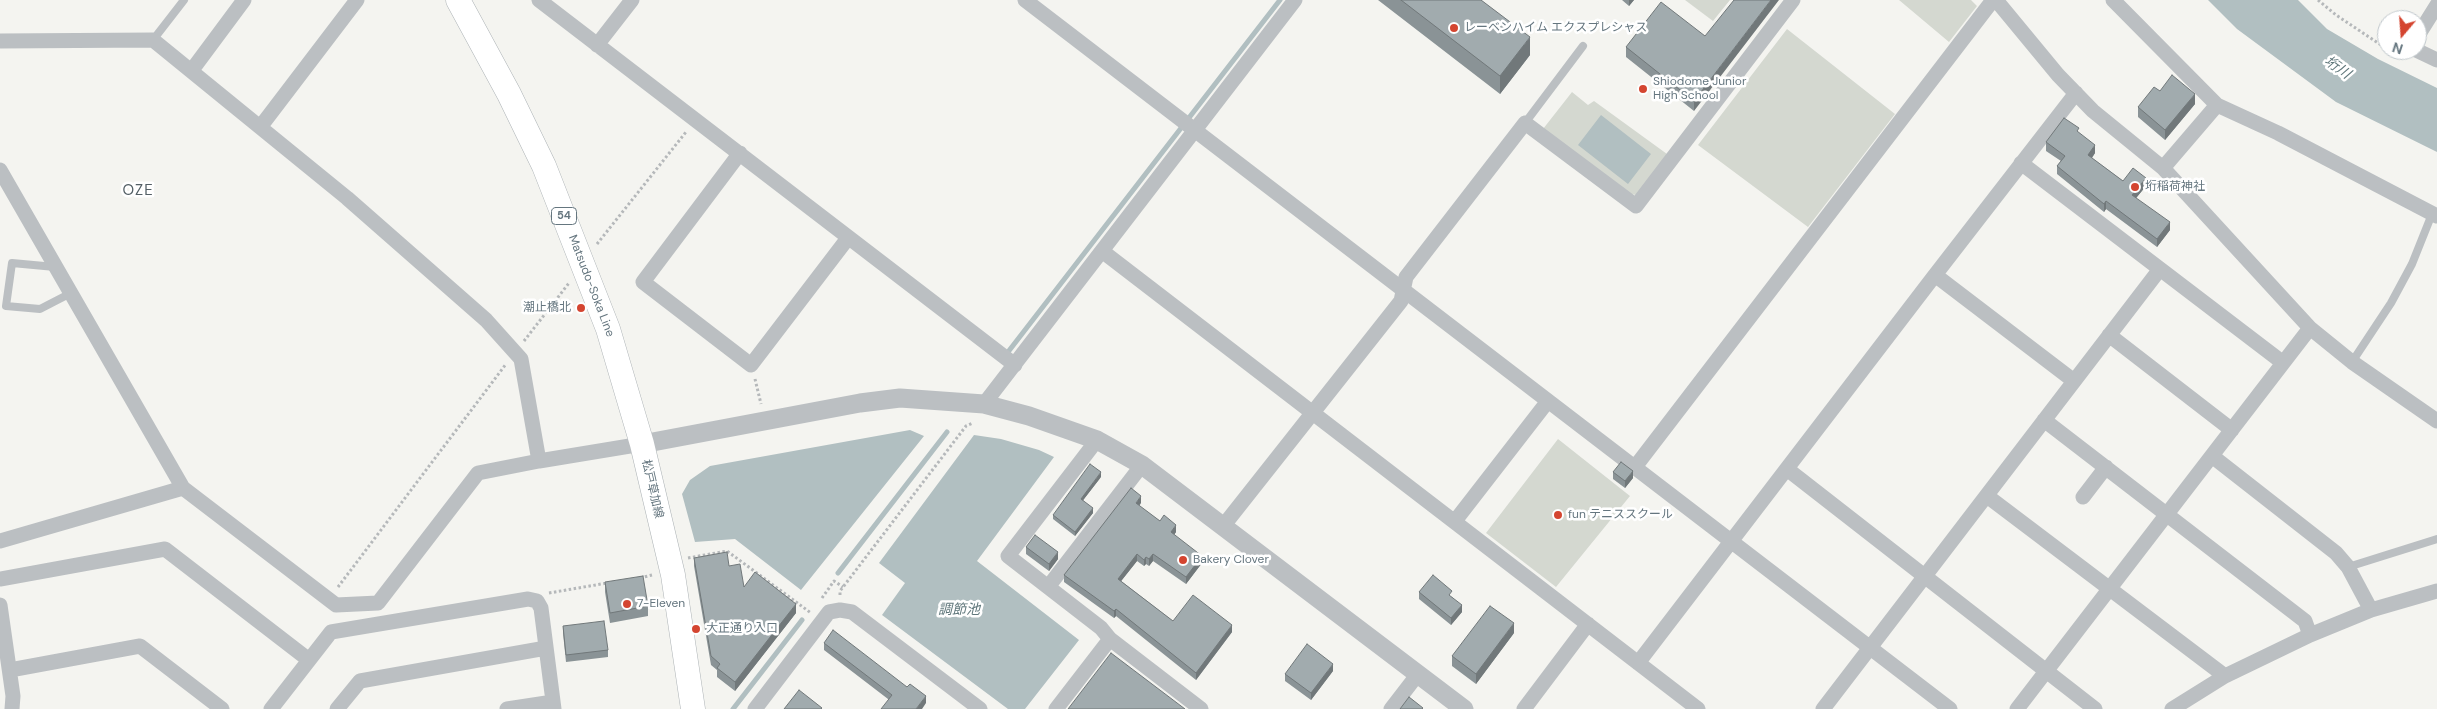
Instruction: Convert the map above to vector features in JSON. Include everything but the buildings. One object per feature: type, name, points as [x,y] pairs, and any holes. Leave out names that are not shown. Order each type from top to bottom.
[{"type":"main road","name":"Matsudo-Soka Line","points":[[458,0],[509,94],[544,166],[608,329],[642,444]]},
{"type":"main road","name":"松戸草加線","points":[[642,444],[681,709]]},
{"type":"main road","name":"松戸草加線","points":[[642,444],[673,575],[693,709]]},
{"type":"street","points":[[192,70],[244,0]]},
{"type":"street","points":[[260,126],[357,0]]},
{"type":"street","points":[[539,0],[1015,365]]},
{"type":"street","points":[[597,45],[632,0]]},
{"type":"street","points":[[1025,0],[1950,709]]},
{"type":"street","points":[[984,404],[1102,251],[1188,125],[1295,0]]},
{"type":"street","points":[[1224,526],[1401,300],[1406,277],[1525,123],[1636,206],[1794,0]]},
{"type":"street","points":[[1635,468],[1994,0],[2058,75],[2093,111],[2163,168],[2310,328],[2352,362],[2437,421]]},
{"type":"street","points":[[2113,0],[2217,105],[2278,133],[2435,215]]},
{"type":"street","points":[[2427,20],[2437,4]]},
{"type":"street","points":[[0,41],[153,40],[192,70],[486,320],[515,352],[521,359],[539,461]]},
{"type":"street","points":[[1638,663],[2021,162],[2076,93]]},
{"type":"street","points":[[2163,168],[2217,105]]},
{"type":"street","points":[[740,153],[643,282],[751,365],[848,238]]},
{"type":"street","points":[[2021,162],[2282,362]]},
{"type":"street","points":[[0,170],[183,488],[336,605],[378,603],[478,473],[832,408],[900,398],[984,404],[1029,416],[1097,440],[1142,465],[1464,709]]},
{"type":"street","points":[[1102,251],[1698,709]]},
{"type":"street","points":[[1822,709],[2160,269]]},
{"type":"street","points":[[1935,275],[2074,381]]},
{"type":"street","points":[[2017,709],[2310,328]]},
{"type":"street","points":[[2109,335],[2232,430]]},
{"type":"street","points":[[1455,521],[1548,400]]},
{"type":"street","points":[[2044,420],[2305,621],[2310,635]]},
{"type":"street","points":[[1097,440],[1008,556],[1101,628],[1110,639],[1201,709]]},
{"type":"street","points":[[2212,456],[2326,544],[2348,567],[2371,610]]},
{"type":"street","points":[[1048,587],[1142,465]]},
{"type":"street","points":[[2082,497],[2106,467]]},
{"type":"street","points":[[1787,469],[2095,709]]},
{"type":"street","points":[[0,541],[183,488]]},
{"type":"street","points":[[1987,496],[2225,676]]},
{"type":"street","points":[[0,579],[165,549],[309,660]]},
{"type":"street","points":[[2180,707],[2225,676],[2310,635],[2371,610],[2437,590]]},
{"type":"street","points":[[271,709],[330,632],[528,599],[537,601],[541,608],[553,705],[507,709]]},
{"type":"street","points":[[0,605],[10,670],[13,696],[12,709]]},
{"type":"street","points":[[755,709],[829,612],[840,610],[852,612],[980,709]]},
{"type":"street","points":[[1524,709],[1588,624]]},
{"type":"street","points":[[1056,709],[1110,639]]},
{"type":"street","points":[[10,670],[140,646],[222,709]]},
{"type":"street","points":[[337,709],[360,681],[546,648]]},
{"type":"street","points":[[1391,709],[1418,674]]},
{"type":"lane","points":[[153,40],[184,0]]},
{"type":"lane","points":[[1525,123],[1583,46]]},
{"type":"lane","points":[[2352,362],[2391,303],[2435,215]]},
{"type":"lane","points":[[55,267],[12,262],[6,306],[40,309],[72,293]]},
{"type":"lane","points":[[2348,567],[2437,539]]},
{"type":"path","points":[[2318,0],[2377,43]]},
{"type":"path","points":[[596,245],[696,120]]},
{"type":"path","points":[[329,599],[569,282]]},
{"type":"path","points":[[751,365],[761,405]]},
{"type":"path","points":[[840,610],[840,591],[966,426],[973,423]]},
{"type":"path","points":[[685,559],[727,551],[811,613],[834,581],[843,587]]},
{"type":"path","points":[[633,579],[652,576]]},
{"type":"path","points":[[537,601],[547,593],[614,582]]},
{"type":"shaded area","points":[[1685,0],[1730,0],[1713,21]]},
{"type":"shaded area","points":[[1899,0],[1971,0],[1977,6],[1949,42]]},
{"type":"shaded area","points":[[1787,29],[1895,114],[1808,227],[1698,145]]},
{"type":"shaded area","points":[[1572,92],[1588,105],[1594,101],[1667,154],[1637,195],[1628,194],[1543,129]]},
{"type":"shaded area","name":"fun テニススクール","points":[[1558,439],[1630,496],[1556,587],[1486,533]]},
{"type":"water","name":"垳川","points":[[2208,0],[2298,0],[2327,29],[2377,60],[2437,88],[2437,152],[2336,102],[2237,29]]},
{"type":"water","points":[[1601,115],[1651,154],[1628,184],[1578,145]]},
{"type":"water","points":[[910,430],[924,436],[801,590],[735,539],[695,542],[682,494],[690,480],[710,466]]},
{"type":"water","name":"調節池","points":[[974,435],[1001,439],[1039,450],[1054,457],[977,561],[1079,640],[1025,709],[1008,709],[882,615],[905,583],[879,563]]},
{"type":"waterway","points":[[1008,352],[1280,0]]},
{"type":"waterway","points":[[838,573],[947,432]]},
{"type":"waterway","points":[[733,709],[802,620]]},
{"type":"place","name":"レーベンハイム エクスプレシャス","points":[[1454,28]]},
{"type":"place","name":"Shiodome Junior High School","points":[[1643,89]]},
{"type":"place","name":"垳稲荷神社","points":[[2135,187]]},
{"type":"place","name":"潮止橋北","points":[[581,308]]},
{"type":"place","name":"fun テニススクール","points":[[1558,515]]},
{"type":"place","name":"Bakery Clover","points":[[1183,560]]},
{"type":"place","name":"7-Eleven","points":[[627,604]]},
{"type":"place","name":"大正通り入口","points":[[696,629]]},
{"type":"district","name":"OZE","points":[[138,191]]}]
